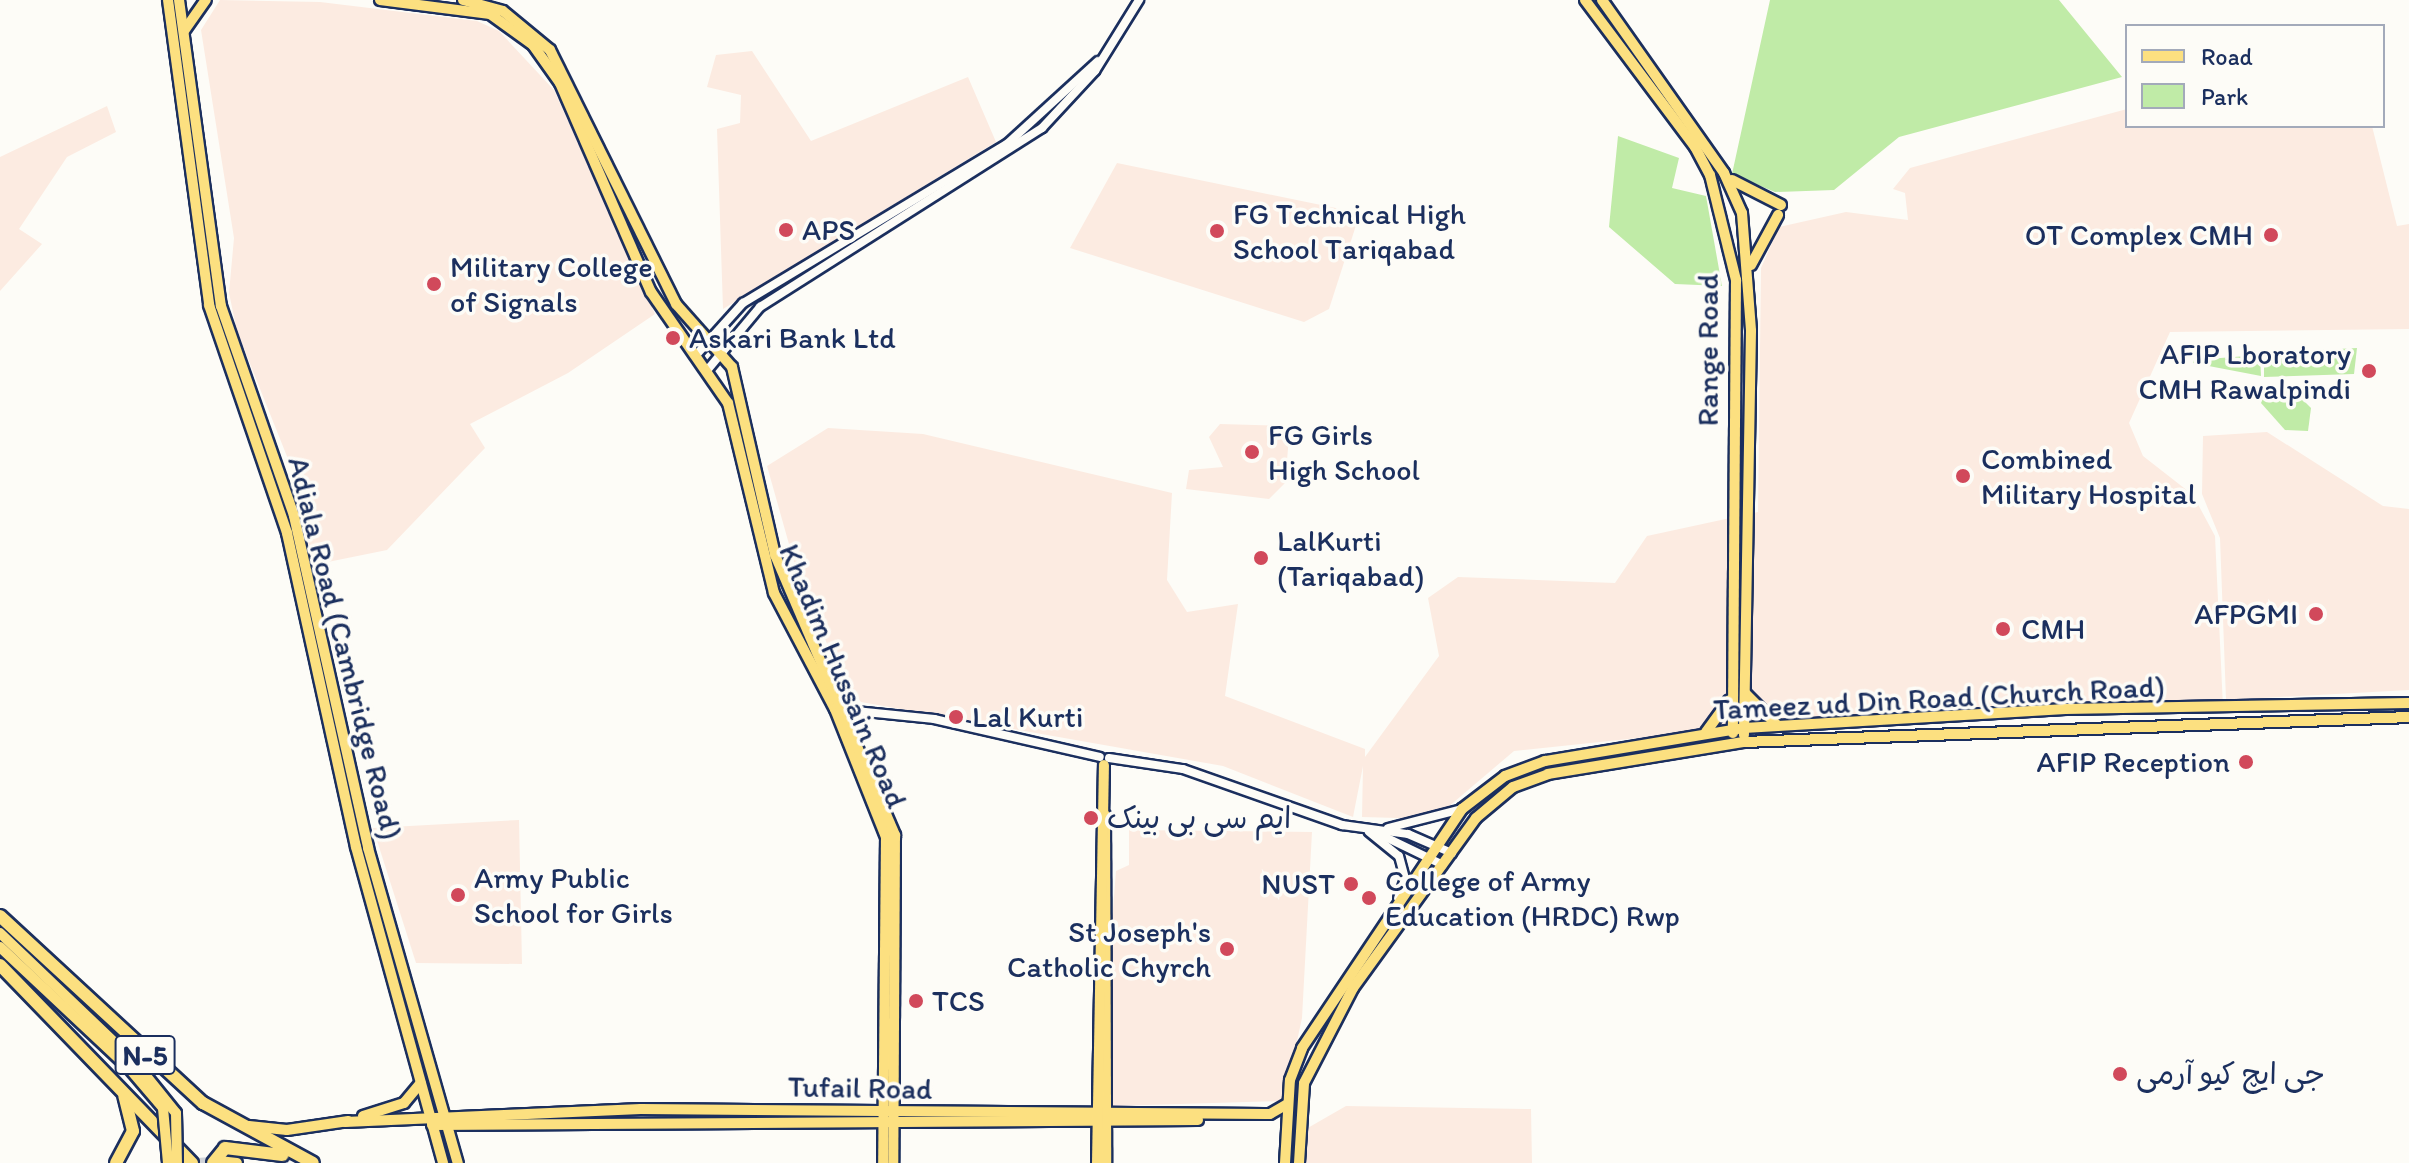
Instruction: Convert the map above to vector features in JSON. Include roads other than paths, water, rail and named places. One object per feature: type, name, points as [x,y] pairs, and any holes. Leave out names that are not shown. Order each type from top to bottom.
[{"type":"highway","name":"N-5","points":[[0,916],[154,1064],[231,1122],[313,1163]]},
{"type":"highway","points":[[0,965],[120,1084],[192,1163]]},
{"type":"highway","points":[[116,1163],[133,1131],[120,1084]]},
{"type":"highway","points":[[216,1162],[225,1148],[294,1156]]},
{"type":"main road","name":"Adiala Road (Cambridge Road)","points":[[168,0],[209,305],[287,533],[356,847],[443,1163]]},
{"type":"main road","name":"Adiala Road (Cambridge Road)","points":[[179,0],[221,306],[294,516],[368,848],[458,1163]]},
{"type":"main road","points":[[184,31],[206,0]]},
{"type":"main road","name":"Khadim Hussain Road","points":[[380,0],[490,14],[533,45],[560,83],[651,292],[709,368],[740,436],[774,593],[840,709]]},
{"type":"main road","name":"Khadim Hussain Road","points":[[463,0],[503,11],[550,50],[676,304],[732,367],[750,425],[775,555],[840,709],[886,837],[888,1118],[893,1163]]},
{"type":"main road","name":"Range Road","points":[[1585,0],[1695,147],[1710,175],[1736,280],[1732,729],[1739,742]]},
{"type":"main road","points":[[1602,0],[1724,173],[1742,213],[1749,276],[1745,693],[1744,728],[1739,742]]},
{"type":"main road","points":[[1724,173],[1748,194],[1779,210],[1759,239],[1749,276]]},
{"type":"main road","points":[[1705,734],[1722,717],[1732,689]]},
{"type":"main road","points":[[1745,693],[1756,712],[1779,726]]},
{"type":"main road","name":"Tameez ud Din Road (Church Road)","points":[[1285,1163],[1288,1113],[1302,1048],[1398,898],[1462,809],[1489,784],[1545,761],[1744,728],[2065,709],[2409,703]]},
{"type":"main road","points":[[2349,705],[2350,719]]},
{"type":"main road","points":[[2065,709],[2068,727]]},
{"type":"main road","name":"Tameez ud Din Road (Church Road)","points":[[1299,1163],[1301,1106],[1315,1054],[1353,988],[1443,865],[1484,810],[1513,787],[1548,774],[1739,742],[2068,727],[2409,717]]},
{"type":"main road","points":[[1104,760],[1102,1118],[1106,1163]]},
{"type":"main road","points":[[0,933],[132,1064],[176,1113],[177,1163]]},
{"type":"main road","points":[[0,947],[132,1064],[163,1108],[168,1163]]},
{"type":"main road","points":[[231,1122],[287,1130],[345,1122],[404,1103],[421,1083]]},
{"type":"main road","points":[[1299,1133],[1288,1113],[1301,1106]]},
{"type":"main road","name":"Tufail Road","points":[[1102,1118],[1288,1113]]},
{"type":"main road","name":"Tufail Road","points":[[345,1122],[447,1119],[1102,1118],[1288,1113]]},
{"type":"main road","name":"Khadim Hussain Road","points":[[883,1163],[888,1118]]},
{"type":"main road","points":[[1097,1163],[1102,1118]]},
{"type":"main road","points":[[216,1162],[237,1163]]},
{"type":"street","points":[[709,368],[749,319],[1009,155],[1066,106],[1102,58],[1139,0]]},
{"type":"street","points":[[697,354],[740,306],[1007,144],[1102,58]]},
{"type":"street","points":[[740,306],[749,319]]},
{"type":"street","points":[[840,709],[934,719],[1104,760],[1183,769],[1363,829],[1443,865]]},
{"type":"street","points":[[1363,829],[1415,825],[1462,809]]},
{"type":"street","points":[[1363,829],[1439,844],[1452,853]]},
{"type":"street","points":[[1363,829],[1399,856],[1405,879],[1398,898]]},
{"type":"tunnel","points":[[198,1163],[219,1161]]},
{"type":"place","name":"APS","points":[[786,230]]},
{"type":"place","name":"FG Technical High School Tariqabad","points":[[1217,231]]},
{"type":"place","name":"OT Complex CMH","points":[[2271,235]]},
{"type":"place","name":"Military College of Signals","points":[[434,284]]},
{"type":"place","name":"Askari Bank Ltd","points":[[673,338]]},
{"type":"place","name":"AFIP Lboratory CMH Rawalpindi","points":[[2369,371]]},
{"type":"place","name":"FG Girls High School","points":[[1252,452]]},
{"type":"place","name":"Combined Military Hospital","points":[[1963,476]]},
{"type":"place","name":"LalKurti (Tariqabad)","points":[[1261,558]]},
{"type":"place","name":"AFPGMI","points":[[2316,614]]},
{"type":"place","name":"CMH","points":[[2003,629]]},
{"type":"place","name":"Lal Kurti","points":[[956,717]]},
{"type":"place","name":"AFIP Reception","points":[[2246,762]]},
{"type":"place","name":"ایم سی بی بینک","points":[[1091,818]]},
{"type":"place","name":"NUST","points":[[1351,884]]},
{"type":"place","name":"Army Public School for Girls","points":[[458,895]]},
{"type":"place","name":"College of Army Education (HRDC) Rwp","points":[[1369,898]]},
{"type":"place","name":"St Joseph's Catholic Chyrch","points":[[1227,949]]},
{"type":"place","name":"TCS","points":[[916,1001]]},
{"type":"place","name":"جی ایچ کیو آرمی","points":[[2120,1074]]}]
